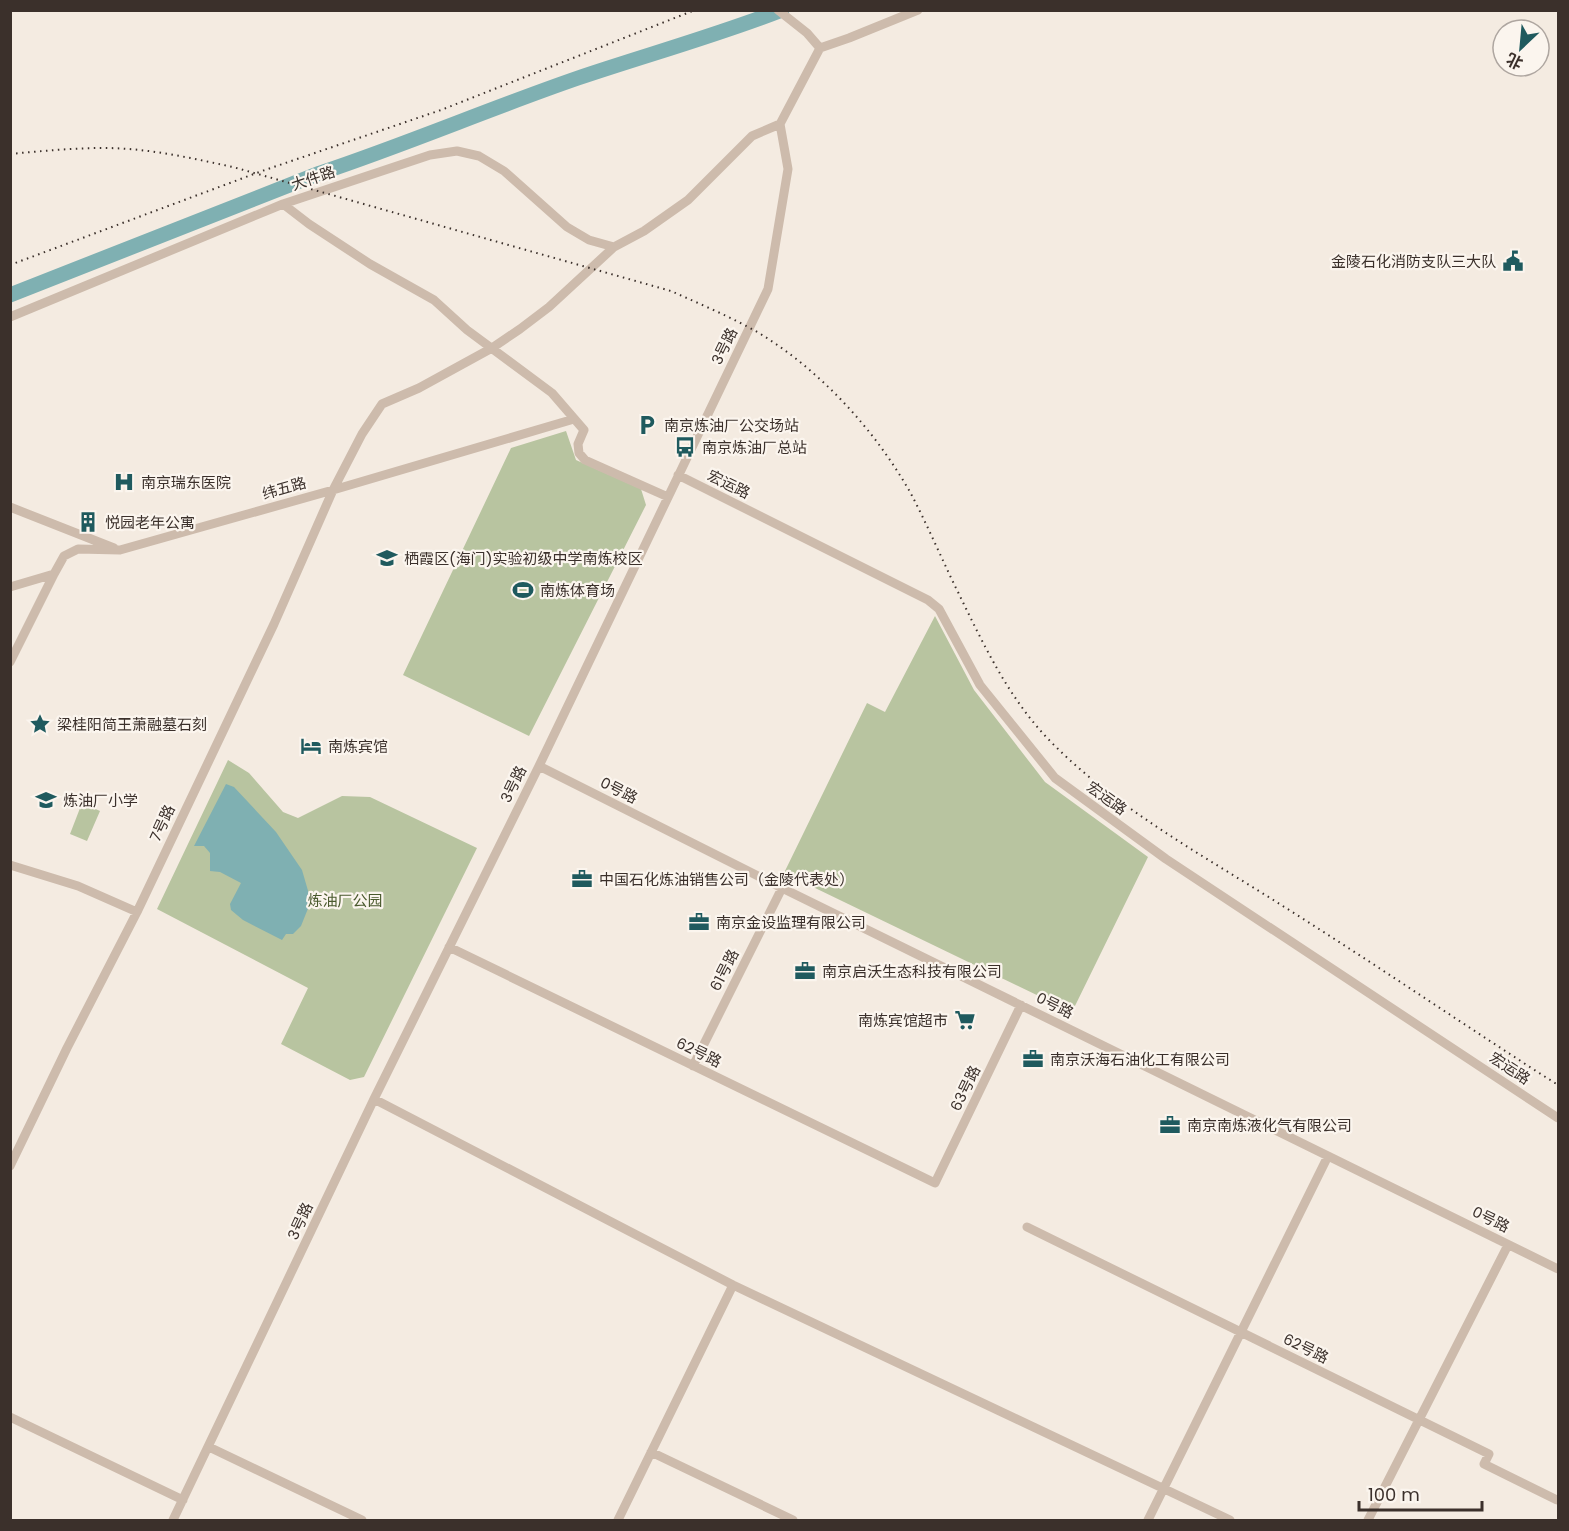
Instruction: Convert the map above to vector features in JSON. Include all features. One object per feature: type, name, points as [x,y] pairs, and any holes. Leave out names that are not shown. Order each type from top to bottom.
[{"type":"street","points":[[780,124],[820,48],[918,10]]},
{"type":"street","points":[[782,14],[820,48]]},
{"type":"street","name":"7号路","points":[[10,1166],[137,912],[274,624],[333,490],[362,434],[382,404],[419,388],[492,348],[549,307],[614,247],[644,231],[688,200],[752,136],[780,124]]},
{"type":"street","name":"3号路","points":[[173,1521],[374,1099],[539,766],[768,289],[788,169],[780,124]]},
{"type":"street","name":"大件路","points":[[10,317],[283,204],[430,154],[457,152],[478,156],[504,171],[567,227],[590,240],[614,247]]},
{"type":"street","points":[[283,204],[370,264],[434,300],[467,330],[552,393],[584,430],[578,444],[579,453],[585,460],[668,497]]},
{"type":"street","name":"纬五路","points":[[10,662],[64,556],[78,549],[120,550],[574,419]]},
{"type":"street","name":"宏运路","points":[[678,475],[928,600],[939,609],[980,685],[1055,778],[1166,859],[1558,1118]]},
{"type":"street","points":[[10,507],[120,550]]},
{"type":"street","points":[[10,587],[54,574]]},
{"type":"street","name":"0号路","points":[[539,766],[782,888],[1558,1269]]},
{"type":"street","points":[[10,865],[78,886],[137,912]]},
{"type":"street","name":"61号路","points":[[693,1066],[782,888]]},
{"type":"street","name":"62号路","points":[[449,947],[935,1183]]},
{"type":"street","name":"63号路","points":[[935,1183],[1021,1005]]},
{"type":"street","points":[[374,1099],[733,1285],[1230,1521]]},
{"type":"street","points":[[1148,1521],[1328,1156]]},
{"type":"street","name":"62号路","points":[[1027,1227],[1489,1454],[1484,1464],[1557,1500]]},
{"type":"street","points":[[1368,1521],[1508,1245]]},
{"type":"street","points":[[618,1521],[733,1285]]},
{"type":"street","points":[[10,1417],[183,1500]]},
{"type":"street","points":[[209,1447],[362,1521]]},
{"type":"street","points":[[651,1452],[794,1521]]},
{"type":"green space","name":"南炼体育场","points":[[566,431],[576,460],[641,489],[646,505],[529,736],[403,675],[511,448]]},
{"type":"green space","points":[[935,616],[974,690],[1045,782],[1148,857],[1072,1012],[784,873],[867,703],[885,712]]},
{"type":"green space","name":"炼油厂公园","points":[[228,760],[249,773],[283,812],[298,818],[342,796],[370,797],[477,848],[364,1077],[350,1080],[281,1044],[308,988],[157,909]]},
{"type":"green space","points":[[82,803],[100,811],[87,841],[70,834]]},
{"type":"water","points":[[226,784],[234,787],[276,832],[302,870],[311,901],[301,926],[293,934],[286,934],[282,940],[243,920],[231,910],[230,904],[241,883],[220,872],[210,871],[210,853],[204,846],[194,846]]},
{"type":"waterway","points":[[10,295],[320,173],[513,101],[782,10]]},
{"type":"railway","points":[[10,265],[262,171],[441,110],[695,10]]},
{"type":"railway","points":[[10,154],[120,148],[169,154],[233,167],[671,291],[759,333],[782,348],[825,383],[880,446],[910,492],[975,627],[1008,687],[1035,725],[1077,767],[1164,831],[1558,1085]]},
{"type":"place","name":"金陵石化消防支队三大队","points":[[1513,261]]},
{"type":"place","name":"南京炼油厂公交场站","points":[[647,425]]},
{"type":"place","name":"南京炼油厂总站","points":[[685,447]]},
{"type":"place","name":"南京瑞东医院","points":[[124,482]]},
{"type":"place","name":"悦园老年公寓","points":[[88,522]]},
{"type":"place","name":"栖霞区(海门)实验初级中学南炼校区","points":[[387,558]]},
{"type":"place","name":"南炼体育场","points":[[523,590]]},
{"type":"place","name":"梁桂阳简王萧融墓石刻","points":[[40,724]]},
{"type":"place","name":"南炼宾馆","points":[[311,746]]},
{"type":"place","name":"炼油厂小学","points":[[46,800]]},
{"type":"place","name":"中国石化炼油销售公司（金陵代表处）","points":[[582,879]]},
{"type":"place","name":"南京金设监理有限公司","points":[[699,922]]},
{"type":"place","name":"南京启沃生态科技有限公司","points":[[805,971]]},
{"type":"place","name":"南炼宾馆超市","points":[[965,1020]]},
{"type":"place","name":"南京沃海石油化工有限公司","points":[[1033,1059]]},
{"type":"place","name":"南京南炼液化气有限公司","points":[[1170,1125]]}]
